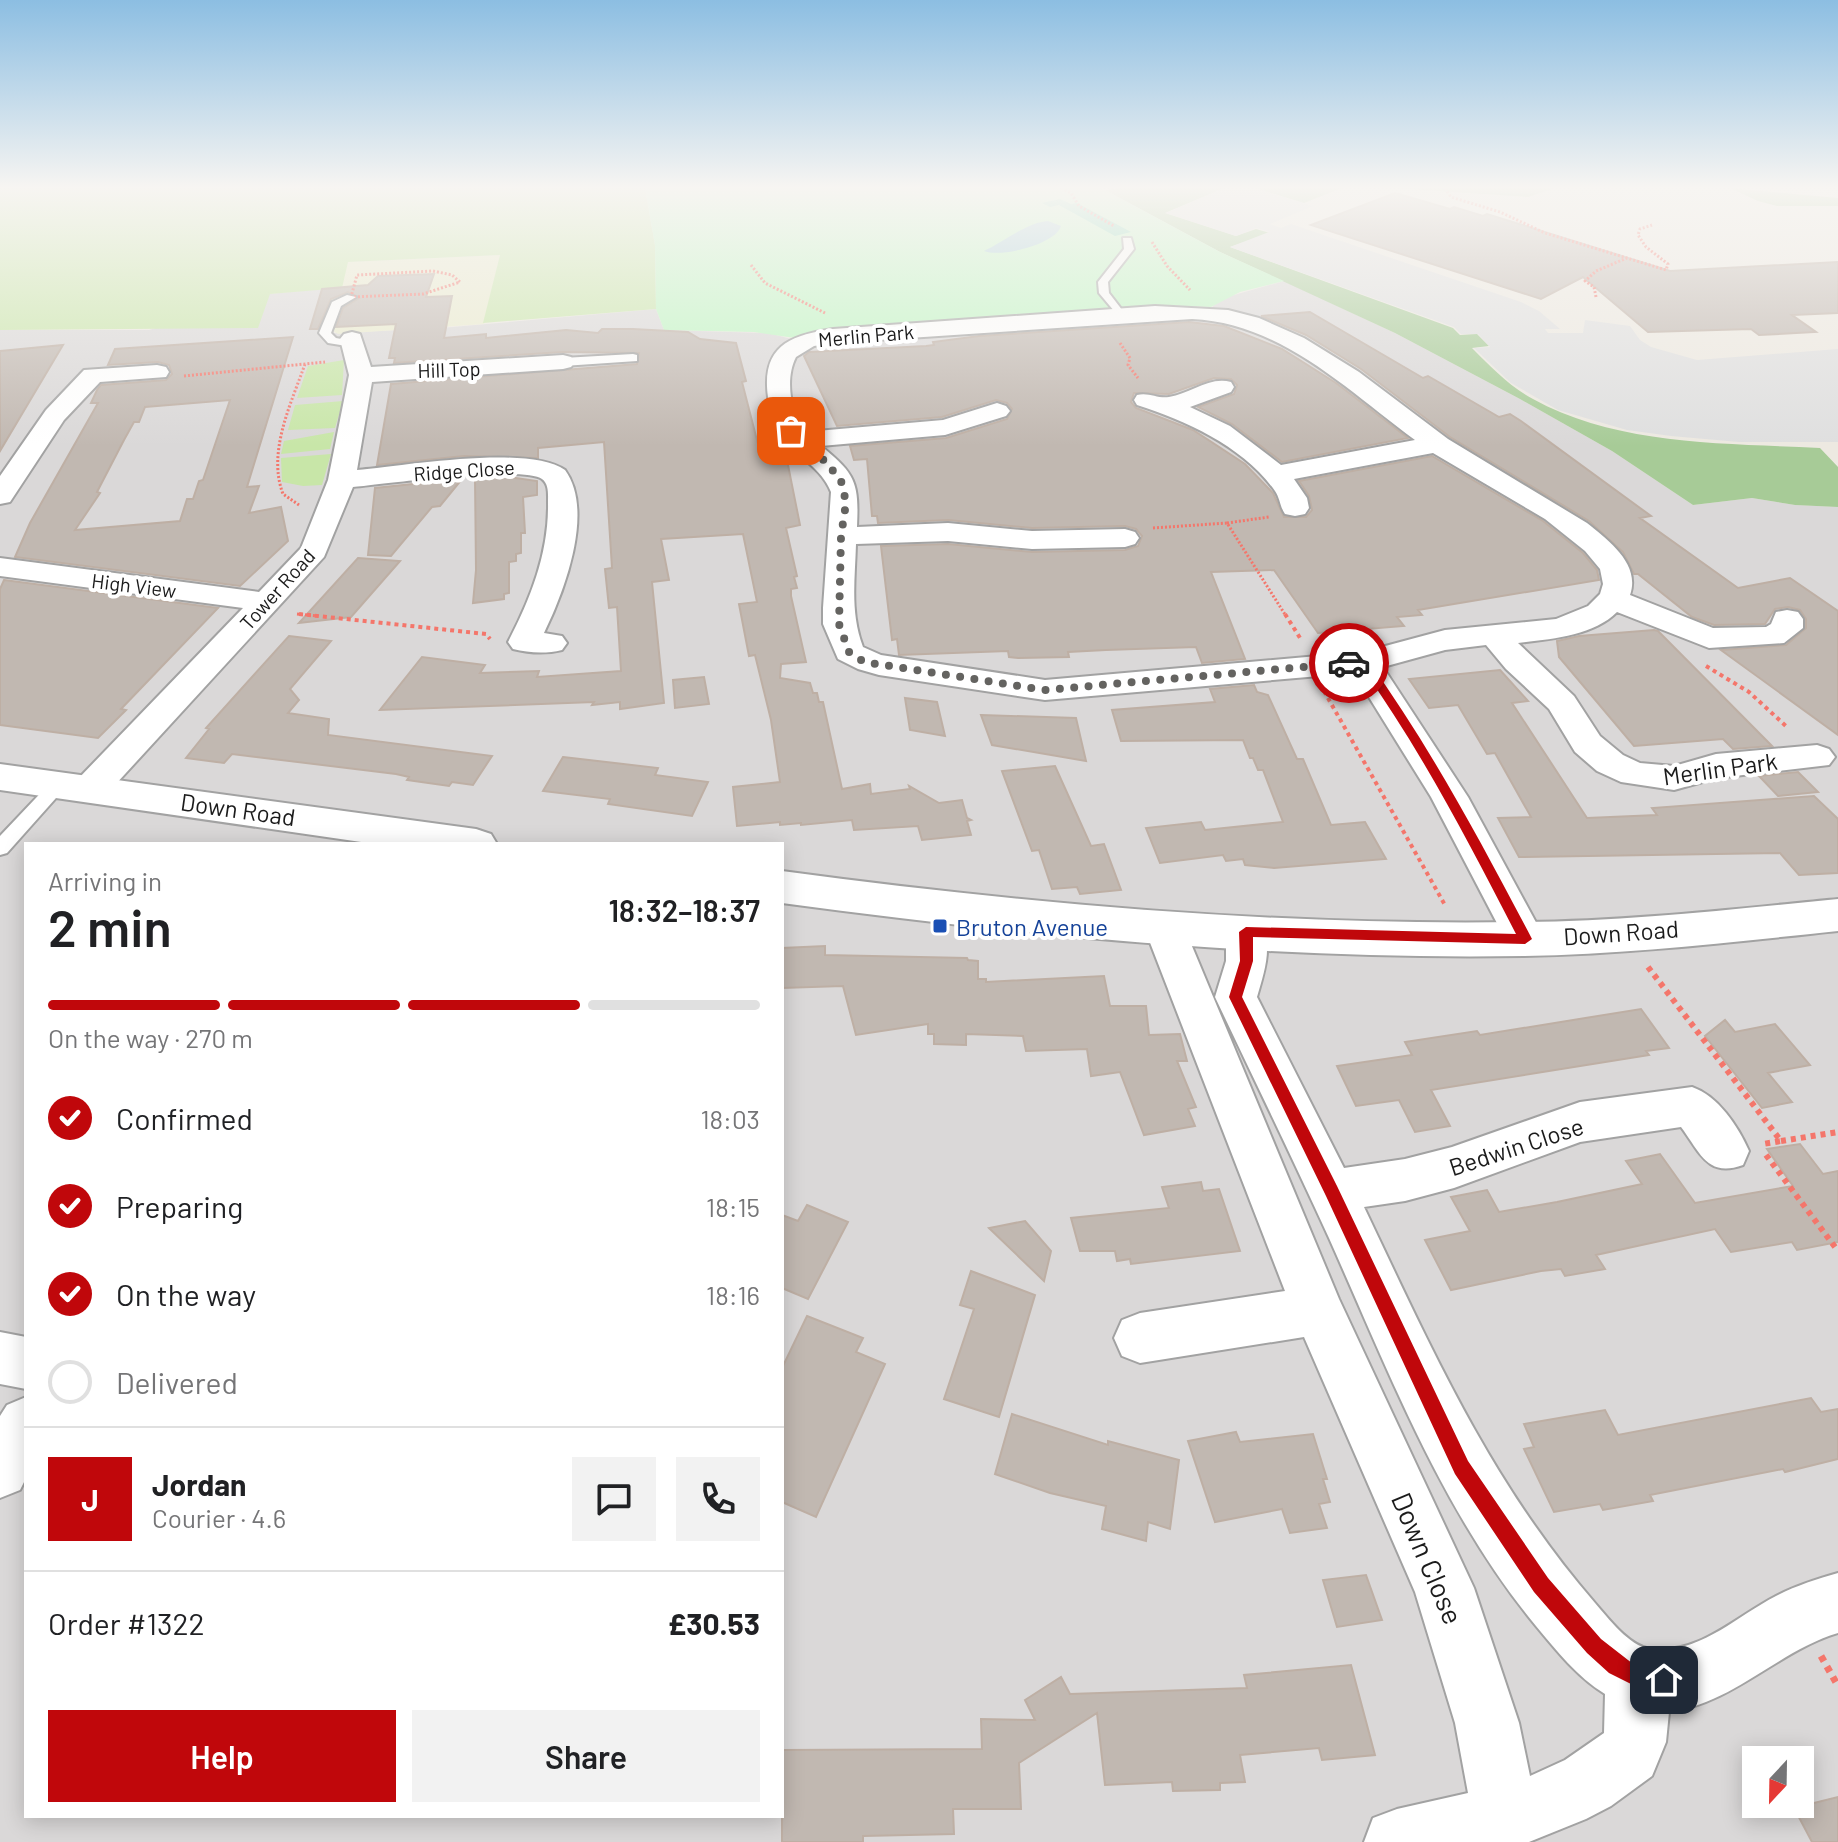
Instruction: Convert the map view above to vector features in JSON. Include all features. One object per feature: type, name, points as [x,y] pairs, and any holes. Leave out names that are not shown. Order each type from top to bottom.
[{"type":"street","name":"Merlin Park","points":[[874,665],[849,652],[839,624],[841,536],[846,503],[842,483],[828,464],[799,440],[783,414],[777,386],[781,361],[799,342],[833,336],[1110,316],[1208,314],[1247,321],[1320,357],[1438,444],[1578,530],[1608,556],[1618,579],[1613,599]]},
{"type":"street","name":"Hill Top","points":[[356,354],[537,358],[563,362]]},
{"type":"street","name":"Tower Road","points":[[74,787],[264,606],[312,556],[342,480],[356,354]]},
{"type":"street","points":[[66,376],[157,372]]},
{"type":"street","points":[[0,496],[55,415],[93,375]]},
{"type":"street","points":[[1159,404],[1222,387]]},
{"type":"street","points":[[1159,404],[1215,427],[1275,474],[1293,494],[1295,508]]},
{"type":"street","points":[[799,440],[987,421]]},
{"type":"street","points":[[1275,474],[1438,444]]},
{"type":"street","name":"Ridge Close","points":[[342,480],[512,465],[535,467],[554,475],[561,487],[558,562],[542,606],[537,642],[490,639]]},
{"type":"street","points":[[841,536],[948,532],[1032,540],[1105,532]]},
{"type":"street","name":"High View","points":[[0,567],[264,606]]},
{"type":"street","points":[[862,696],[874,665],[918,668],[1015,688],[1045,690],[1363,662],[1441,641],[1570,625],[1596,613],[1613,599],[1710,646],[1773,636],[1787,628],[1787,619]]},
{"type":"street","name":"Merlin Park","points":[[1493,633],[1517,662],[1562,703],[1587,744],[1610,763],[1634,774],[1674,778],[1742,762],[1827,764]]},
{"type":"street","points":[[1363,662],[1405,719],[1448,791],[1525,939]]},
{"type":"street","name":"Merlin Park","points":[[1787,727],[1827,764]]},
{"type":"street","name":"Down Road","points":[[0,777],[455,842]]},
{"type":"street","name":"Down Road","points":[[784,887],[1015,917],[1246,932],[1463,938],[1525,939],[1838,915]]},
{"type":"street","name":"Down Close","points":[[1164,927],[1318,1310],[1444,1588],[1487,1723],[1506,1817]]},
{"type":"street","points":[[1246,932],[1247,961],[1236,997],[1332,1191],[1462,1468],[1514,1547],[1565,1615],[1604,1656],[1635,1676],[1676,1680],[1697,1675],[1799,1617],[1838,1603]]},
{"type":"street","name":"Bedwin Close","points":[[1332,1191],[1405,1180],[1454,1167],[1556,1128],[1580,1122],[1692,1106],[1726,1151]]},
{"type":"street","points":[[1140,1338],[1318,1310]]},
{"type":"street","points":[[0,1358],[24,1363]]},
{"type":"street","points":[[0,1470],[24,1428]]},
{"type":"street","points":[[1397,1842],[1506,1817],[1564,1797],[1591,1783],[1627,1755],[1635,1731],[1635,1676]]},
{"type":"lane","points":[[1109,274],[1103,282],[1110,316]]},
{"type":"lane","points":[[351,297],[336,304],[325,333],[332,341],[356,354]]},
{"type":"lane","points":[[563,362],[633,358]]},
{"type":"lane","points":[[0,848],[74,787]]},
{"type":"path","points":[[377,274],[357,275],[351,297],[453,287],[460,280],[449,274]]},
{"type":"path","points":[[758,274],[765,283],[824,312],[833,336]]},
{"type":"path","points":[[1175,274],[1203,303],[1208,314]]},
{"type":"path","points":[[1593,274],[1585,281],[1594,287],[1596,297]]},
{"type":"path","points":[[1110,316],[1130,358],[1128,365],[1159,404]]},
{"type":"path","points":[[157,372],[161,377],[305,364],[356,354]]},
{"type":"path","points":[[305,364],[281,441],[277,480],[288,499],[327,521]]},
{"type":"path","points":[[1105,532],[1227,523],[1278,515],[1295,508]]},
{"type":"path","points":[[1227,523],[1314,666],[1463,938]]},
{"type":"path","points":[[264,606],[486,634],[490,639]]},
{"type":"path","points":[[1710,646],[1699,653],[1704,665],[1749,692],[1787,727]]},
{"type":"path","points":[[1622,933],[1781,1141]]},
{"type":"path","points":[[1838,1132],[1758,1145],[1838,1251]]},
{"type":"shaded area","points":[[1305,274],[1438,274],[1539,311],[1560,329],[1545,329],[1548,333],[1583,333],[1585,320],[1630,326],[1640,340],[1651,347],[1697,360],[1838,349],[1838,442],[1739,442],[1671,436],[1627,430],[1558,410],[1511,383],[1474,348],[1490,347],[1478,334],[1461,334],[1454,327]]},
{"type":"shaded area","points":[[1284,281],[1395,333],[1520,399],[1612,451],[1693,505],[1752,498],[1795,505],[1838,507],[1838,1842],[0,1842],[0,330],[149,330],[269,294],[331,288],[319,324],[336,323],[334,333],[441,328],[656,309],[664,330],[768,333],[811,344],[1205,318],[1214,305],[1227,297]]},
{"type":"green space","points":[[0,274],[345,274],[342,288],[270,294],[258,328],[0,330]]},
{"type":"green space","points":[[340,274],[496,274],[484,324],[338,334],[333,331],[335,323],[319,325],[331,288]]},
{"type":"green space","points":[[495,274],[655,274],[656,309],[483,323]]},
{"type":"green space","points":[[655,274],[1268,274],[1284,281],[1240,292],[1211,307],[1160,305],[1052,315],[982,317],[825,331],[795,338],[754,332],[664,330],[656,309]]},
{"type":"green space","points":[[1267,274],[1304,274],[1453,328],[1460,335],[1477,334],[1489,346],[1472,348],[1524,394],[1600,426],[1636,434],[1710,443],[1820,448],[1838,467],[1838,507],[1795,505],[1752,498],[1693,505],[1612,451],[1395,333]]},
{"type":"green space","points":[[344,360],[342,395],[297,398],[308,366]]},
{"type":"green space","points":[[343,401],[335,428],[288,430],[295,405]]},
{"type":"green space","points":[[334,432],[330,449],[281,454],[284,441]]},
{"type":"green space","points":[[331,454],[322,485],[303,486],[282,482],[281,458]]},
{"type":"building","points":[[434,274],[426,297],[452,296],[444,338],[633,329],[688,332],[700,339],[736,343],[746,381],[742,382],[760,452],[785,450],[800,525],[786,528],[797,576],[794,577],[797,588],[791,589],[791,596],[806,662],[781,664],[780,678],[810,683],[819,702],[823,702],[842,789],[870,784],[871,794],[910,789],[909,786],[939,803],[962,800],[967,818],[971,820],[967,821],[971,835],[922,840],[918,826],[854,830],[852,820],[737,826],[733,787],[780,782],[771,720],[755,655],[749,656],[739,604],[757,602],[743,534],[661,539],[669,580],[652,582],[664,703],[620,709],[620,702],[592,705],[594,702],[380,710],[422,657],[485,665],[480,673],[539,671],[537,677],[621,671],[617,607],[609,608],[605,569],[612,568],[604,442],[538,448],[538,458],[464,456],[377,465],[391,384],[637,364],[639,353],[563,352],[394,363],[395,358],[389,358],[396,324],[336,327],[343,308],[359,298],[348,292],[331,299],[318,329],[310,329],[322,289],[368,285],[378,276]]},
{"type":"building","points":[[1463,274],[1838,274],[1838,313],[1792,315],[1816,332],[1759,335],[1751,329],[1648,332],[1583,277],[1541,299]]},
{"type":"building","points":[[1310,312],[1423,378],[1428,376],[1499,417],[1510,414],[1521,421],[1651,516],[1640,518],[1738,588],[1790,578],[1838,611],[1838,735],[1721,650],[1786,645],[1806,628],[1806,619],[1800,610],[1788,607],[1775,609],[1765,624],[1714,625],[1692,617],[1634,574],[1623,552],[1589,521],[1450,437],[1361,369],[1306,335],[1261,316]]},
{"type":"building","points":[[1189,322],[1224,326],[1282,349],[1336,383],[1408,438],[1282,462],[1232,424],[1198,407],[1234,394],[1237,385],[1231,379],[1214,378],[1169,394],[1134,393],[1131,402],[1136,408],[1193,430],[1245,464],[1273,493],[1284,517],[1306,517],[1312,510],[1309,496],[1299,481],[1432,456],[1543,521],[1583,553],[1597,570],[1599,580],[1418,610],[1422,615],[1397,617],[1404,626],[1318,633],[1274,570],[1211,572],[1245,659],[1202,663],[1196,647],[1068,652],[1069,657],[1018,658],[1009,657],[1008,651],[899,655],[897,639],[892,640],[881,546],[948,544],[1032,552],[1125,550],[1138,546],[1142,536],[1136,529],[1125,526],[1032,528],[948,520],[878,523],[877,516],[872,516],[867,459],[854,460],[850,446],[946,438],[1007,419],[1012,409],[1007,403],[996,400],[942,417],[837,426],[804,356],[809,352],[926,346],[934,345],[933,342],[979,336]]},
{"type":"building","points":[[293,337],[247,487],[259,486],[249,513],[281,507],[288,541],[240,586],[15,557],[30,523],[98,403],[91,403],[101,385],[166,380],[172,374],[169,365],[158,362],[108,365],[115,349]],"holes":[[[230,400],[203,480],[199,481],[193,499],[187,499],[180,521],[75,530],[100,493],[97,492],[124,440],[134,422],[139,422],[145,407]]]},
{"type":"building","points":[[63,345],[0,451],[0,351]]},
{"type":"building","points":[[509,477],[537,481],[537,495],[523,497],[525,533],[521,533],[521,553],[516,554],[516,561],[509,562],[509,593],[504,594],[504,599],[473,603],[476,570],[475,478]]},
{"type":"building","points":[[462,479],[440,506],[432,507],[391,556],[368,555],[375,488]]},
{"type":"building","points":[[358,558],[400,561],[351,617],[299,623]]},
{"type":"building","points":[[4,580],[218,608],[121,709],[126,710],[98,738],[0,725],[0,589]]},
{"type":"building","points":[[1654,630],[1772,746],[1733,749],[1723,739],[1634,746],[1559,657],[1557,641],[1579,636]]},
{"type":"building","points":[[289,636],[331,641],[290,689],[299,700],[288,713],[329,719],[328,735],[492,756],[473,785],[452,782],[449,786],[407,780],[409,777],[396,774],[232,754],[224,763],[186,758],[209,729],[206,728]]},
{"type":"building","points":[[1500,670],[1528,701],[1512,703],[1587,818],[1657,815],[1652,808],[1814,796],[1838,819],[1838,873],[1799,875],[1780,853],[1519,857],[1498,818],[1531,817],[1495,753],[1487,754],[1458,705],[1429,708],[1409,679]]},
{"type":"building","points":[[704,677],[709,704],[675,708],[673,680]]},
{"type":"building","points":[[1254,685],[1257,692],[1268,695],[1297,759],[1303,759],[1331,825],[1365,822],[1386,859],[1274,868],[1245,865],[1243,859],[1226,861],[1223,855],[1160,863],[1146,828],[1201,822],[1205,830],[1283,822],[1263,770],[1258,770],[1253,758],[1250,758],[1243,740],[1121,741],[1112,710],[1215,702],[1210,689]]},
{"type":"building","points":[[905,698],[937,702],[945,736],[910,730]]},
{"type":"building","points":[[981,715],[1076,718],[1086,761],[992,745]]},
{"type":"building","points":[[563,757],[658,768],[655,775],[708,782],[692,816],[608,804],[610,799],[543,791]]},
{"type":"building","points":[[1055,766],[1091,846],[1104,844],[1121,890],[1080,894],[1077,887],[1052,889],[1039,850],[1032,851],[1002,771]]},
{"type":"building","points":[[1798,772],[1818,792],[1778,796],[1759,776]]},
{"type":"building","points":[[825,946],[825,955],[967,958],[978,961],[978,979],[986,979],[986,982],[1104,976],[1110,1006],[1146,1006],[1149,1035],[1180,1034],[1187,1061],[1177,1061],[1196,1107],[1188,1109],[1195,1126],[1144,1135],[1120,1072],[1091,1076],[1087,1049],[1026,1051],[1023,1036],[966,1034],[966,1045],[934,1044],[934,1034],[928,1034],[928,1024],[856,1035],[843,986],[784,988],[784,948]]},
{"type":"building","points":[[1641,1009],[1669,1048],[1646,1051],[1649,1055],[1431,1090],[1450,1126],[1415,1132],[1399,1100],[1356,1106],[1337,1066],[1412,1055],[1405,1042],[1477,1031],[1480,1035]]},
{"type":"building","points":[[1725,1020],[1735,1032],[1775,1024],[1810,1065],[1768,1073],[1792,1102],[1762,1108],[1705,1036]]},
{"type":"building","points":[[1800,1144],[1823,1174],[1838,1171],[1838,1242],[1797,1250],[1792,1242],[1731,1252],[1715,1229],[1596,1255],[1605,1269],[1565,1276],[1561,1269],[1541,1271],[1451,1290],[1425,1240],[1470,1231],[1451,1197],[1487,1190],[1499,1212],[1557,1202],[1642,1184],[1626,1161],[1660,1154],[1695,1203],[1793,1186],[1767,1149]]},
{"type":"building","points":[[1201,1182],[1203,1191],[1219,1189],[1240,1251],[1131,1264],[1130,1259],[1117,1261],[1115,1251],[1080,1251],[1071,1218],[1169,1208],[1162,1187]]},
{"type":"building","points":[[807,1205],[848,1222],[808,1299],[784,1289],[784,1216],[798,1221]]},
{"type":"building","points":[[1025,1221],[1051,1251],[1044,1281],[989,1228]]},
{"type":"building","points":[[971,1271],[1035,1295],[999,1417],[944,1399],[974,1309],[960,1305]]},
{"type":"building","points":[[807,1316],[863,1338],[856,1352],[885,1364],[816,1517],[784,1503],[784,1364]]},
{"type":"building","points":[[1811,1398],[1821,1412],[1838,1409],[1838,1459],[1785,1472],[1783,1469],[1650,1495],[1653,1501],[1603,1510],[1600,1504],[1554,1512],[1524,1449],[1534,1447],[1524,1424],[1605,1410],[1618,1435]]},
{"type":"building","points":[[1012,1414],[1108,1445],[1108,1441],[1179,1460],[1170,1529],[1148,1522],[1146,1541],[1102,1529],[1106,1506],[1050,1493],[995,1474]]},
{"type":"building","points":[[1236,1432],[1240,1442],[1313,1434],[1327,1479],[1323,1479],[1330,1502],[1319,1504],[1327,1528],[1290,1533],[1282,1509],[1215,1522],[1188,1441]]},
{"type":"building","points":[[1366,1575],[1382,1620],[1337,1627],[1323,1580]]},
{"type":"building","points":[[1351,1665],[1375,1755],[1322,1760],[1319,1748],[1240,1755],[1245,1782],[1220,1783],[1220,1790],[1173,1791],[1172,1782],[1105,1785],[1097,1713],[1019,1763],[1021,1809],[953,1809],[954,1834],[863,1836],[863,1842],[782,1842],[784,1750],[982,1749],[981,1719],[1035,1720],[1025,1700],[1061,1677],[1070,1694],[1247,1688],[1244,1675]]},
{"type":"building","points":[[1838,1797],[1838,1842],[1812,1842],[1799,1818],[1814,1818],[1814,1803]]},
{"type":"way so far","points":[[791,431],[828,464],[845,492],[838,593],[839,624],[849,652],[864,662],[918,668],[1015,688],[1045,690],[1349,663]]},
{"type":"place","name":"Bruton Avenue","points":[[940,926]]},
{"type":"route","points":[[1349,663],[1363,662],[1405,719],[1448,791],[1525,939],[1246,932],[1247,961],[1236,997],[1332,1191],[1462,1468],[1541,1585],[1594,1646],[1616,1666],[1635,1676],[1664,1680]]}]
